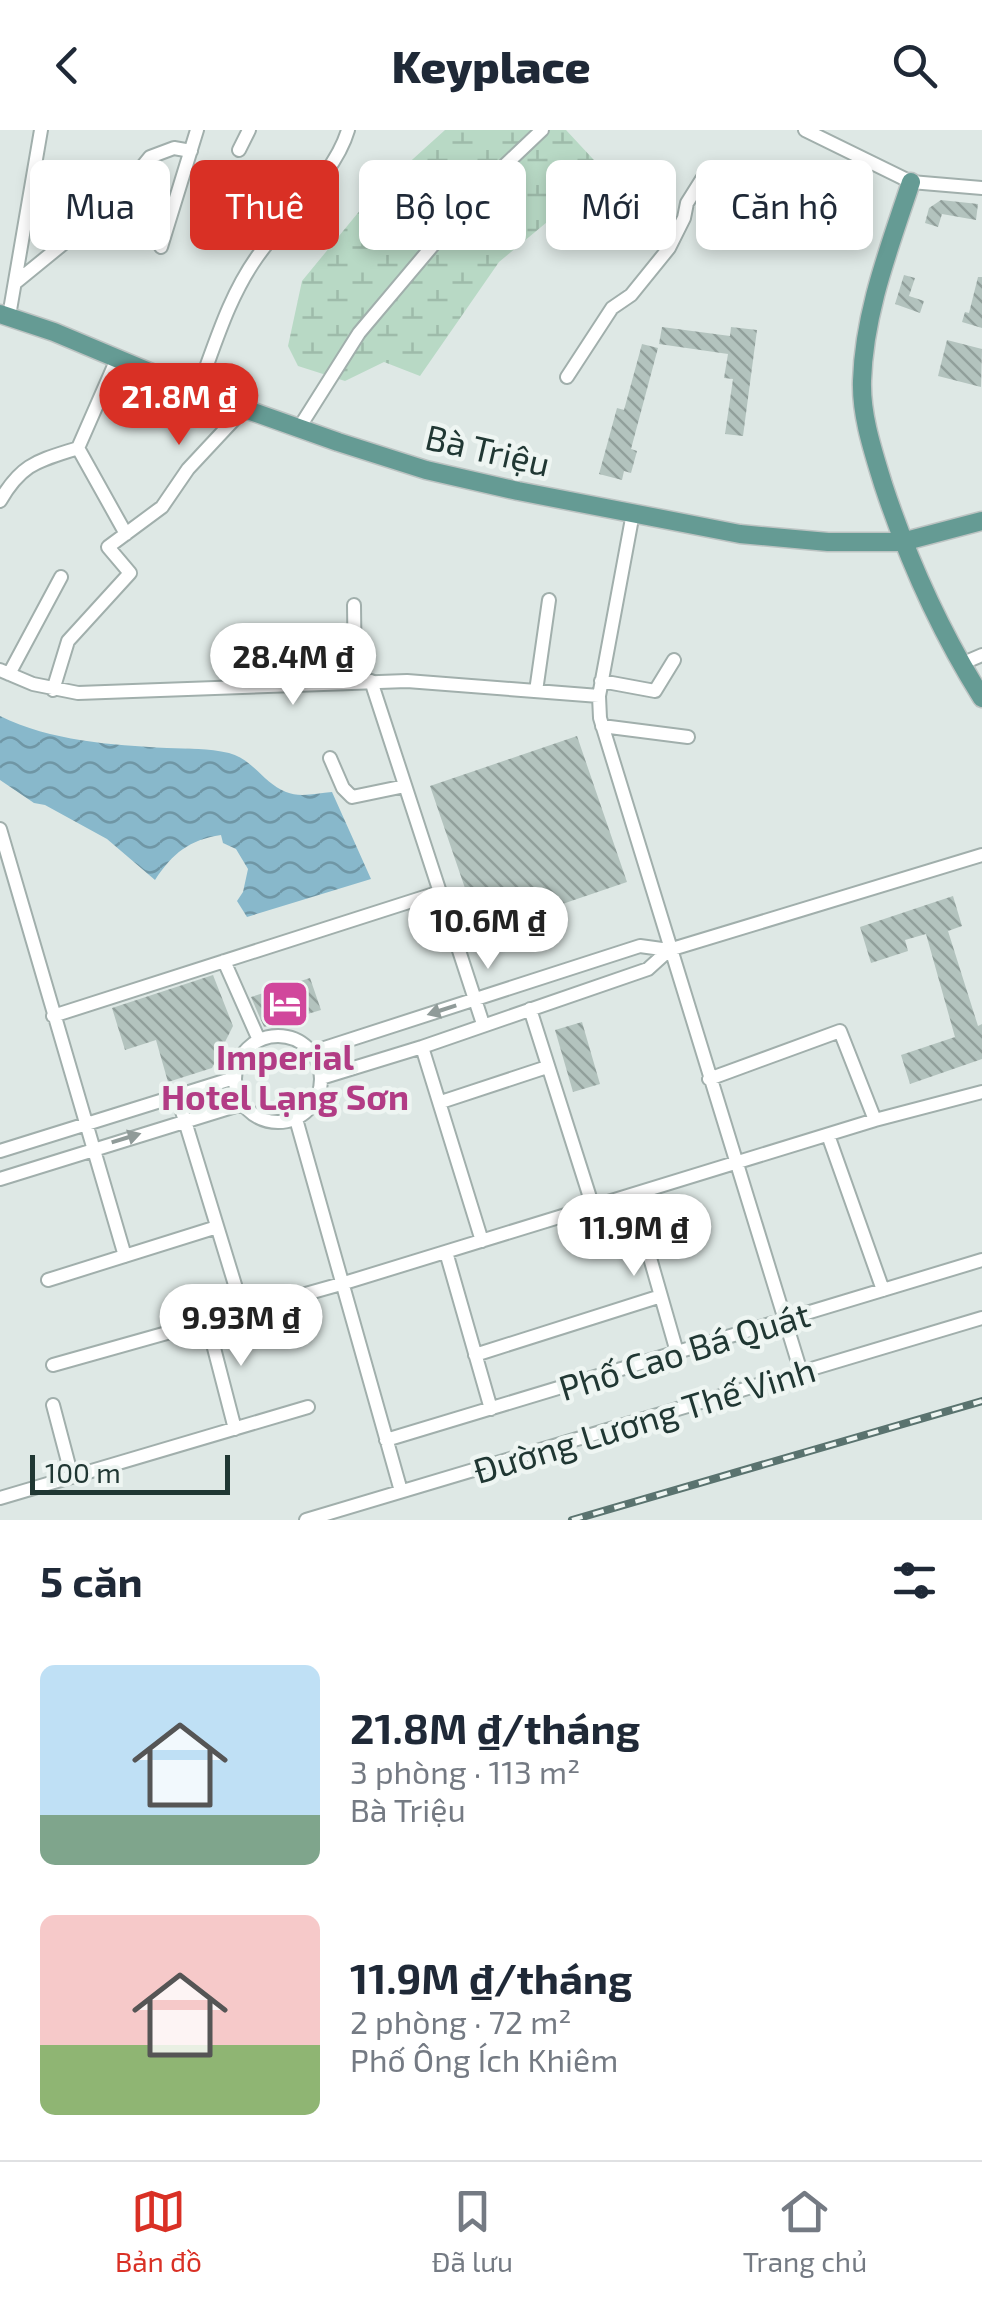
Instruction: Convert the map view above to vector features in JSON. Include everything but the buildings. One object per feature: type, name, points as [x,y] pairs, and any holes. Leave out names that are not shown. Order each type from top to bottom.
[{"type":"main road","points":[[911,182],[871,309],[861,385],[869,441],[902,542],[960,664],[982,698]]},
{"type":"main road","name":"Bà Triệu","points":[[5,315],[197,392],[426,470],[766,537],[902,542],[982,521]]},
{"type":"street","points":[[5,315],[15,283],[41,130]]},
{"type":"street","points":[[170,218],[197,130]]},
{"type":"street","points":[[239,150],[249,130]]},
{"type":"street","points":[[197,392],[232,296],[257,257],[328,166],[348,130]]},
{"type":"street","points":[[299,428],[359,333],[482,187],[542,130]]},
{"type":"street","points":[[805,130],[911,182],[982,188]]},
{"type":"street","points":[[15,283],[112,204],[150,157],[174,148],[191,151]]},
{"type":"street","points":[[567,376],[612,308],[631,294],[669,248],[696,189]]},
{"type":"street","points":[[0,501],[13,478],[31,464],[78,448],[118,359]]},
{"type":"street","points":[[54,690],[68,641],[130,573],[108,547],[162,506],[188,469],[244,409]]},
{"type":"street","points":[[78,448],[126,534]]},
{"type":"street","points":[[633,513],[600,689],[602,726],[801,1372]]},
{"type":"street","points":[[62,577],[4,672],[54,690],[94,693],[407,681],[536,691],[655,691],[674,660]]},
{"type":"street","points":[[536,691],[549,600]]},
{"type":"street","points":[[354,605],[355,683]]},
{"type":"street","points":[[960,664],[982,654]]},
{"type":"street","points":[[370,682],[483,1024]]},
{"type":"street","points":[[602,726],[688,736]]},
{"type":"street","points":[[330,758],[343,788],[352,796],[405,786]]},
{"type":"street","points":[[0,829],[125,1256]]},
{"type":"street","points":[[312,1052],[640,946],[669,950],[982,855]]},
{"type":"street","points":[[53,1016],[440,892]]},
{"type":"street","points":[[321,1078],[648,969],[669,950]]},
{"type":"street","points":[[224,962],[259,1040]]},
{"type":"street","points":[[573,966],[581,991]]},
{"type":"street","points":[[530,1009],[593,1207]]},
{"type":"street","points":[[709,1079],[840,1030],[875,1120]]},
{"type":"street","points":[[288,1037],[312,1052],[321,1078],[315,1102],[296,1119],[284,1123],[260,1120],[242,1104],[234,1078],[241,1056],[259,1040],[288,1037]]},
{"type":"street","points":[[422,1047],[482,1241]]},
{"type":"street","points":[[440,1102],[548,1067]]},
{"type":"street","points":[[0,1151],[234,1078]]},
{"type":"street","points":[[53,1365],[342,1284],[875,1120],[982,1092]]},
{"type":"street","points":[[177,1095],[243,1311]]},
{"type":"street","points":[[0,1179],[242,1104]]},
{"type":"street","points":[[296,1119],[401,1492]]},
{"type":"street","points":[[828,1135],[883,1290]]},
{"type":"street","points":[[632,1195],[677,1352]]},
{"type":"street","points":[[48,1280],[218,1226]]},
{"type":"street","points":[[446,1252],[491,1409]]},
{"type":"street","name":"Phố Cao Bá Quát","points":[[386,1440],[982,1260]]},
{"type":"street","points":[[476,1355],[660,1296]]},
{"type":"street","name":"Đường Lương Thế Vinh","points":[[306,1520],[982,1318]]},
{"type":"street","points":[[207,1321],[234,1428]]},
{"type":"street","points":[[53,1405],[72,1477]]},
{"type":"street","points":[[0,1498],[308,1407]]},
{"type":"green space","points":[[445,130],[566,130],[594,160],[546,160],[546,223],[526,240],[526,160],[412,160]]},
{"type":"green space","points":[[359,212],[359,250],[513,250],[499,262],[420,376],[384,362],[345,381],[298,366],[288,346],[302,281],[327,250],[339,250],[339,236]]},
{"type":"water","points":[[0,716],[40,731],[82,740],[229,753],[291,794],[332,792],[371,879],[247,917],[237,901],[248,869],[236,849],[223,843],[221,835],[183,849],[155,880],[107,839],[45,805],[34,803],[0,780]]},
{"type":"railway","points":[[572,1520],[982,1401]]},
{"type":"place","name":"Imperial Hotel Lạng Sơn","points":[[285,1004]]}]
